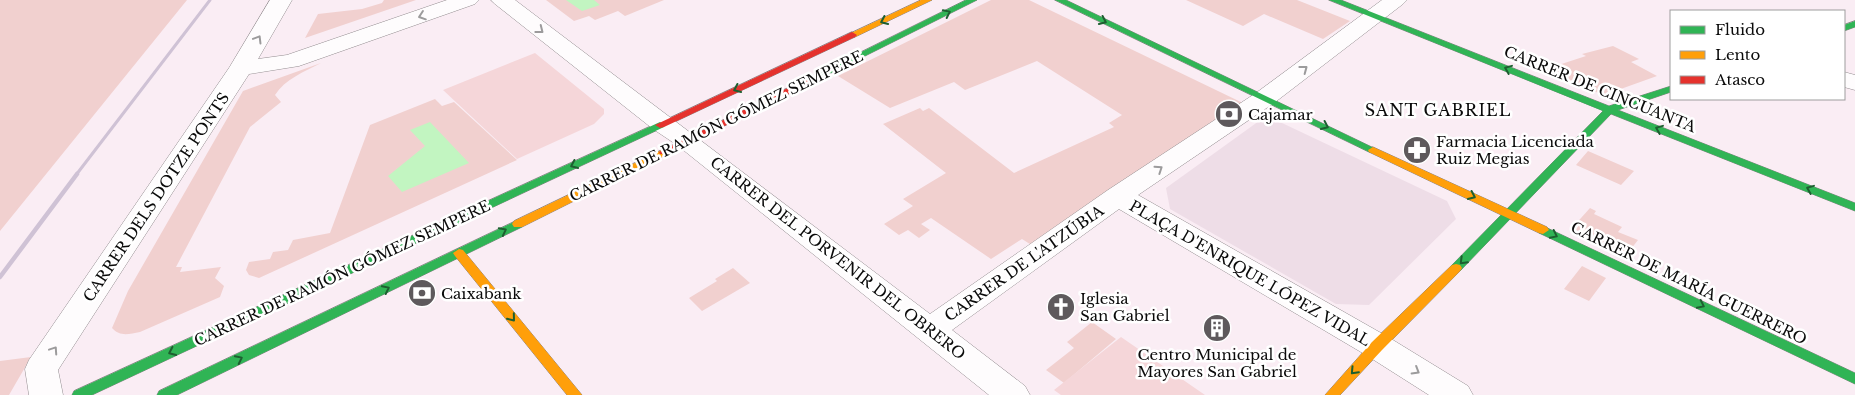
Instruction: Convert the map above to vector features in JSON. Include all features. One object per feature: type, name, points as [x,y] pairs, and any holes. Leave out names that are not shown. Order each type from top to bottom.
[{"type":"street","name":"CARRER DELS DOTZE PONTS","points":[[46,395],[41,369],[241,68],[281,0]]},
{"type":"street","points":[[241,68],[291,61],[468,0]]},
{"type":"street","name":"CARRER DEL PORVENIR DEL OBRERO","points":[[502,0],[662,124],[686,140],[1013,395]]},
{"type":"street","name":"CARRER DE RAMÓN GÓMEZ SEMPERE","points":[[79,395],[928,0]]},
{"type":"street","name":"CARRER DE RAMÓN GÓMEZ SEMPERE","points":[[453,243],[686,140],[972,0]]},
{"type":"street","points":[[1059,0],[1510,214]]},
{"type":"street","name":"CARRER DE CINCUANTA","points":[[1334,0],[1855,207]]},
{"type":"street","points":[[1265,98],[1396,0]]},
{"type":"street","points":[[1610,109],[1670,89]]},
{"type":"street","name":"PLAÇA D'ENRIQUE LÓPEZ VIDAL","points":[[1265,98],[1118,196],[1377,346],[1510,214],[1610,109]]},
{"type":"street","name":"CARRER DE RAMÓN GÓMEZ SEMPERE","points":[[164,395],[600,164],[604,160],[604,151]]},
{"type":"street","name":"CARRER DE L'ATZÚBIA","points":[[930,330],[1118,196]]},
{"type":"street","name":"CARRER DE MARÍA GUERRERO","points":[[1510,214],[1855,380]]},
{"type":"street","points":[[453,243],[575,395]]},
{"type":"street","points":[[1332,395],[1377,346],[1456,395]]},
{"type":"shaded area","points":[[0,0],[187,0],[0,231]]},
{"type":"shaded area","points":[[384,0],[416,0],[305,38],[318,14],[362,9],[382,3]]},
{"type":"shaded area","points":[[546,0],[664,0],[625,16],[618,11],[595,20],[589,16],[574,21]]},
{"type":"shaded area","points":[[566,0],[594,0],[600,5],[582,11]]},
{"type":"shaded area","points":[[991,0],[1029,0],[1245,104],[1033,246],[1022,239],[991,259],[931,218],[921,224],[930,230],[919,238],[908,230],[899,235],[884,224],[913,206],[903,199],[946,173],[883,124],[920,108],[923,111],[929,108],[1014,173],[1114,127],[1109,123],[1122,115],[1037,61],[965,90],[954,82],[890,108],[838,76]]},
{"type":"shaded area","points":[[1186,0],[1297,0],[1350,21],[1323,39],[1264,14],[1243,26]]},
{"type":"shaded area","points":[[1613,46],[1639,59],[1631,62],[1657,76],[1604,95],[1540,71],[1586,56],[1582,54]]},
{"type":"shaded area","points":[[535,53],[604,109],[604,114],[594,124],[517,159],[443,90]]},
{"type":"shaded area","points":[[321,63],[295,76],[279,89],[275,95],[281,102],[250,127],[176,267],[182,267],[180,272],[221,267],[215,278],[224,286],[220,297],[140,332],[125,334],[115,331],[112,328],[128,291],[243,91]]},
{"type":"shaded area","points":[[435,99],[442,106],[454,102],[517,160],[259,278],[249,275],[246,270],[249,262],[270,259],[273,252],[288,250],[293,240],[330,233],[370,125]]},
{"type":"shaded area","points":[[1259,121],[1282,123],[1447,201],[1456,219],[1369,305],[1336,304],[1170,209],[1166,188]]},
{"type":"shaded area","points":[[430,122],[469,163],[402,192],[388,176],[425,146],[410,130]]},
{"type":"shaded area","points":[[1588,151],[1634,171],[1621,185],[1576,165]]},
{"type":"shaded area","points":[[1590,208],[1596,211],[1594,214],[1622,227],[1618,232],[1638,240],[1627,254],[1572,228]]},
{"type":"shaded area","points":[[1582,266],[1606,278],[1589,301],[1564,289]]},
{"type":"shaded area","points":[[733,268],[750,283],[702,311],[689,298],[717,281],[715,279]]},
{"type":"shaded area","points":[[1092,322],[1116,339],[1064,383],[1046,370],[1074,348],[1067,342]]},
{"type":"shaded area","points":[[1121,337],[1205,395],[1061,395],[1054,390]]},
{"type":"shaded area","points":[[31,357],[9,395],[0,395],[0,361]]},
{"type":"railway","points":[[76,175],[210,0]]},
{"type":"railway","points":[[0,277],[77,174]]},
{"type":"traffic: fast","points":[[814,78],[973,0]]},
{"type":"traffic: fast","points":[[1059,0],[1373,150]]},
{"type":"traffic: fast","points":[[1333,0],[1855,207]]},
{"type":"traffic: fast","points":[[1845,28],[1855,24]]},
{"type":"traffic: fast","points":[[1456,268],[1610,109],[1670,89]]},
{"type":"traffic: fast","points":[[79,395],[660,125]]},
{"type":"traffic: fast","points":[[164,395],[518,224]]},
{"type":"traffic: fast","points":[[1543,230],[1855,379]]},
{"type":"traffic: slow","points":[[852,35],[928,0]]},
{"type":"traffic: slow","points":[[1373,150],[1543,230]]},
{"type":"traffic: slow","points":[[518,224],[664,152]]},
{"type":"traffic: slow","points":[[459,253],[575,395]]},
{"type":"traffic: slow","points":[[1332,395],[1377,346],[1456,268]]},
{"type":"traffic: jam","points":[[660,125],[852,35]]},
{"type":"traffic: jam","points":[[664,152],[814,78]]},
{"type":"place","name":"Cajamar","points":[[1229,114]]},
{"type":"place","name":"Farmacia Licenciada Ruiz Megias","points":[[1417,150]]},
{"type":"place","name":"Caixabank","points":[[422,293]]},
{"type":"place","name":"Iglesia San Gabriel","points":[[1061,307]]},
{"type":"place","name":"Centro Municipal de Mayores San Gabriel","points":[[1217,328]]},
{"type":"district","name":"SANT GABRIEL","points":[[1438,110]]}]
